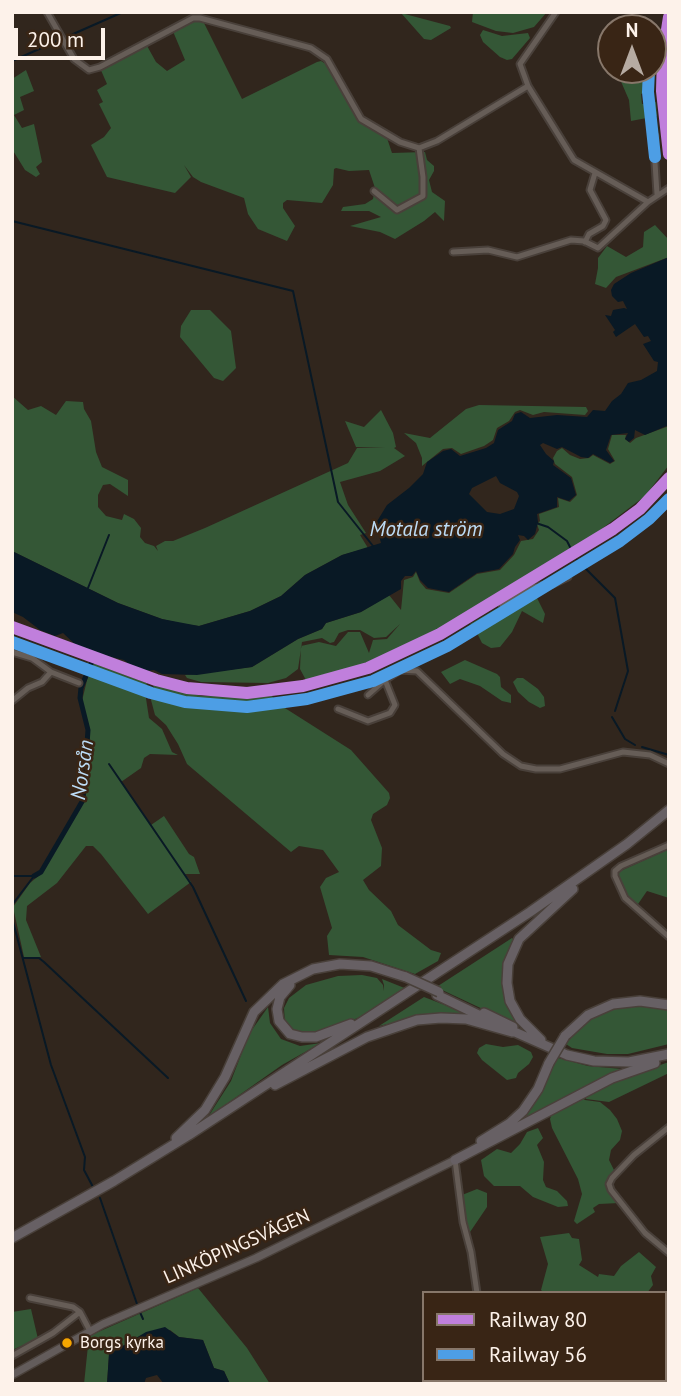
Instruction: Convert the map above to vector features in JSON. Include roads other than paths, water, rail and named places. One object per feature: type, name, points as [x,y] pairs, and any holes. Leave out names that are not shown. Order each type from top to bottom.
[{"type":"highway","points":[[12,1240],[158,1155],[587,873],[669,810]]},
{"type":"highway","points":[[12,1240],[116,1186],[267,1090],[572,889],[669,816]]},
{"type":"highway","points":[[541,1040],[520,1019],[510,1001],[508,964],[519,939],[572,889]]},
{"type":"highway","points":[[158,1155],[205,1110],[225,1077],[254,1013],[283,984],[313,969],[340,964],[371,966],[541,1040],[581,1054],[629,1060]]},
{"type":"highway","points":[[381,1009],[332,1032],[309,1038],[295,1036],[286,1030],[279,1021],[277,1009],[280,997],[288,986],[323,970],[363,969],[405,979]]},
{"type":"highway","points":[[438,994],[512,1032],[580,1059],[629,1060],[669,1053]]},
{"type":"highway","points":[[455,1158],[517,1117],[534,1097],[565,1036],[589,1015],[613,1004],[640,1000],[669,1005]]},
{"type":"highway","points":[[267,1090],[367,1037],[417,1020],[466,1019],[512,1032]]},
{"type":"highway","points":[[455,1158],[612,1078],[669,1053]]},
{"type":"main road","name":"LINKÖPINGSVÄGEN","points":[[12,1377],[90,1331],[256,1258],[455,1158]]},
{"type":"street","points":[[47,12],[74,59],[89,70],[193,18],[292,42],[318,53],[331,65],[361,119],[402,143],[419,148],[437,141],[527,87]]},
{"type":"street","points":[[556,12],[520,64],[527,87],[570,156],[581,166],[648,202]]},
{"type":"street","points":[[656,136],[654,163],[657,194]]},
{"type":"street","points":[[374,191],[397,210],[424,198],[419,148]]},
{"type":"street","points":[[585,242],[589,234],[603,226],[606,220],[590,190],[595,173]]},
{"type":"street","points":[[453,252],[488,250],[517,257],[566,241],[585,242],[598,248],[657,194],[669,188]]},
{"type":"street","points":[[502,605],[533,587],[553,584],[568,576]]},
{"type":"street","points":[[12,652],[32,658],[51,672],[79,683]]},
{"type":"street","points":[[368,695],[400,670],[417,671],[503,754],[521,765],[536,769],[560,769],[623,752],[650,755],[669,764]]},
{"type":"street","points":[[12,701],[28,688],[42,682],[51,672]]},
{"type":"street","points":[[338,709],[368,721],[390,713],[395,705],[385,680]]},
{"type":"street","points":[[669,845],[615,871],[625,898],[669,937]]},
{"type":"street","points":[[669,1127],[634,1156],[614,1176],[610,1184],[611,1190],[645,1233],[669,1253]]},
{"type":"street","points":[[455,1158],[463,1222],[477,1291]]},
{"type":"street","points":[[30,1298],[73,1307],[80,1312],[90,1331]]},
{"type":"street","points":[[12,1356],[53,1333],[80,1312]]},
{"type":"water","name":"Motala ström","points":[[669,257],[669,425],[645,435],[635,430],[634,438],[629,442],[625,439],[628,433],[611,435],[606,450],[614,461],[610,463],[593,454],[588,458],[581,457],[562,447],[557,449],[543,443],[540,445],[554,461],[553,465],[571,478],[576,495],[569,501],[557,497],[557,507],[537,514],[535,534],[528,540],[518,535],[520,540],[513,554],[499,569],[477,573],[449,592],[428,588],[416,571],[412,576],[405,576],[401,581],[401,589],[361,612],[326,623],[322,629],[298,639],[252,667],[197,675],[146,671],[131,666],[124,660],[81,650],[63,633],[55,636],[40,630],[12,612],[12,551],[118,603],[162,619],[199,626],[250,611],[281,596],[305,575],[342,555],[381,543],[376,523],[387,505],[423,474],[427,462],[443,451],[451,449],[460,456],[486,448],[494,443],[498,430],[512,421],[515,414],[521,412],[530,418],[557,415],[587,417],[593,410],[605,411],[628,383],[641,380],[657,371],[658,362],[654,361],[643,344],[651,341],[648,336],[644,337],[635,324],[616,337],[613,332],[615,330],[605,315],[611,316],[613,310],[627,309],[623,301],[618,302],[612,296],[611,290],[614,284],[631,273]],"holes":[[[496,476],[500,483],[517,492],[519,496],[514,509],[500,514],[487,512],[469,494],[472,488]]]},
{"type":"water","points":[[165,1327],[179,1337],[203,1340],[214,1368],[224,1371],[230,1384],[164,1384],[157,1375],[146,1378],[144,1384],[107,1384],[109,1354],[146,1332]]},
{"type":"waterway","points":[[12,61],[123,12]]},
{"type":"waterway","points":[[12,221],[293,291],[338,502],[373,546]]},
{"type":"waterway","points":[[536,523],[548,527],[567,541],[572,551]]},
{"type":"waterway","points":[[88,588],[109,535]]},
{"type":"waterway","points":[[577,560],[615,598],[628,671],[615,711]]},
{"type":"waterway","name":"Norsån","points":[[34,876],[41,872],[83,800],[88,730],[80,698],[81,688],[95,654]]},
{"type":"waterway","points":[[612,717],[625,739],[635,745]]},
{"type":"waterway","points":[[642,747],[669,755]]},
{"type":"waterway","points":[[109,764],[193,887],[246,1001]]},
{"type":"waterway","points":[[12,876],[33,876]]},
{"type":"waterway","points":[[12,905],[34,876]]},
{"type":"waterway","points":[[12,918],[51,1065],[85,1157],[84,1170],[93,1187]]},
{"type":"waterway","points":[[24,958],[39,958],[44,962],[168,1078]]},
{"type":"waterway","points":[[100,1198],[137,1304]]},
{"type":"waterway","points":[[139,1310],[143,1319]]},
{"type":"rail line","name":"80","points":[[669,17],[663,55],[662,91],[669,154]]},
{"type":"rail line","name":"56","points":[[648,84],[655,157]]},
{"type":"rail line","name":"80","points":[[12,627],[156,680],[187,688],[247,693],[303,686],[368,668],[440,634],[613,529],[640,509],[669,478]]},
{"type":"rail line","name":"56","points":[[12,642],[151,693],[185,702],[247,707],[307,699],[373,681],[447,646],[620,541],[649,519],[669,499]]},
{"type":"place","name":"Borgs kyrka","points":[[67,1343]]}]
